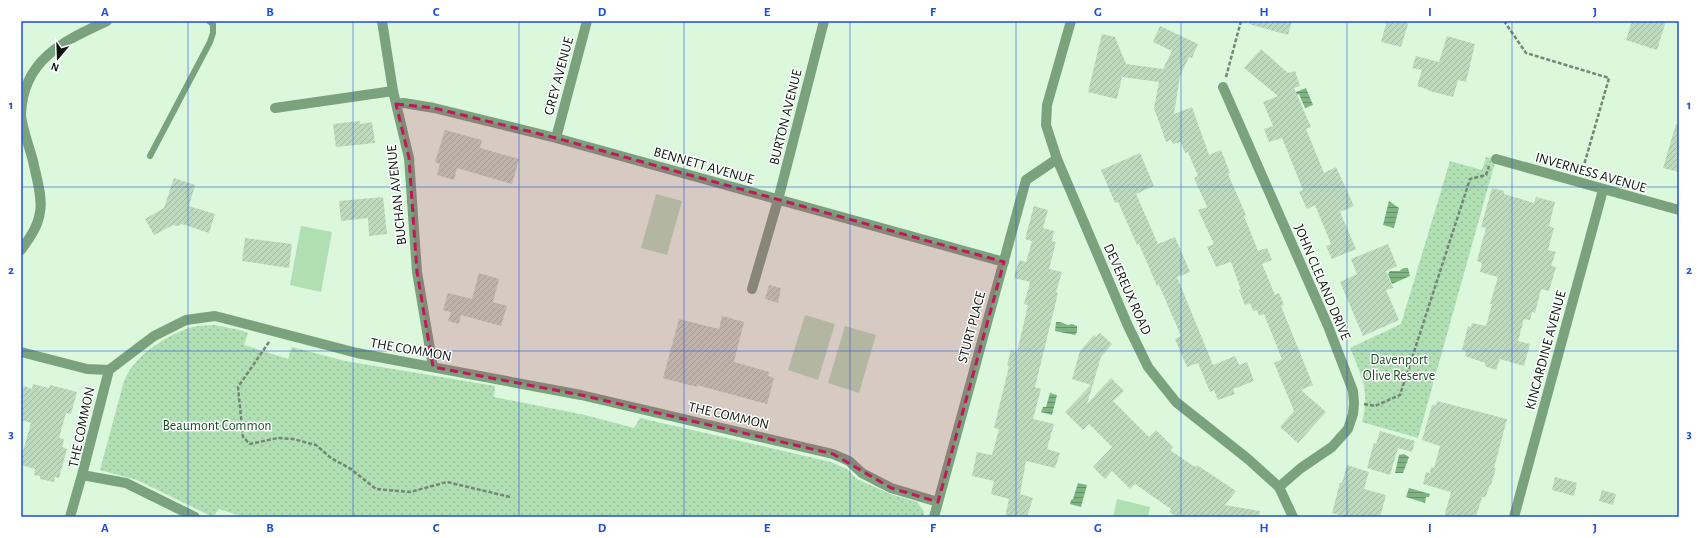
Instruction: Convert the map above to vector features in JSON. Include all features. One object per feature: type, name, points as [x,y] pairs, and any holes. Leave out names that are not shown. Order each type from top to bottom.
[{"type":"street","points":[[21,250],[33,234],[41,212],[39,187],[21,114],[27,81],[47,55],[69,39],[107,21]]},
{"type":"street","name":"BUCHAN AVENUE","points":[[382,21],[393,91],[409,158],[417,272],[433,367]]},
{"type":"street","name":"GREY AVENUE","points":[[556,138],[587,21]]},
{"type":"street","name":"BURTON AVENUE","points":[[752,289],[778,200],[824,21]]},
{"type":"street","name":"DEVEREUX ROAD","points":[[1071,21],[1047,105],[1046,125],[1057,159],[1128,326],[1148,367],[1176,402],[1248,459],[1279,487],[1293,517]]},
{"type":"street","name":"JOHN CLELAND DRIVE","points":[[1223,87],[1328,326],[1351,385],[1354,403],[1353,414],[1348,428],[1332,447],[1301,468],[1279,487]]},
{"type":"street","points":[[275,108],[393,91]]},
{"type":"street","name":"BENNETT AVENUE","points":[[396,104],[404,103],[434,108],[556,138],[1004,262]]},
{"type":"street","name":"STURT PLACE","points":[[934,517],[1026,180],[1057,159]]},
{"type":"street","name":"INVERNESS AVENUE","points":[[1496,159],[1679,210]]},
{"type":"street","name":"KINCARDINE AVENUE","points":[[1514,517],[1603,190]]},
{"type":"street","name":"THE COMMON","points":[[195,517],[126,484],[82,475],[109,370],[154,336],[186,320],[215,316],[275,333],[357,353],[581,395],[833,454],[849,461],[862,473],[891,488],[938,502]]},
{"type":"street","points":[[21,352],[87,369],[109,370]]},
{"type":"street","points":[[70,517],[82,475]]},
{"type":"lane","points":[[150,156],[210,42],[213,33],[213,24],[209,21]]},
{"type":"path","points":[[1223,87],[1241,21]]},
{"type":"path","points":[[1504,21],[1526,53],[1609,78],[1586,159]]},
{"type":"path","points":[[1354,403],[1375,406],[1400,396],[1454,234],[1470,179],[1486,175],[1490,160],[1496,159]]},
{"type":"path","points":[[275,333],[238,387],[243,437],[250,444],[278,438],[293,439],[316,445],[331,458],[351,469],[376,489],[410,492],[447,482],[510,496]]},
{"type":"highlighted area","points":[[396,104],[434,108],[556,138],[1004,262],[938,502],[891,488],[833,454],[581,395],[433,367],[417,272],[409,158]]},
{"type":"green space","name":"Davenport Olive Reserve","points":[[1486,157],[1496,159],[1418,438],[1362,422],[1365,401],[1364,384],[1350,348],[1401,324],[1450,161],[1482,170]]},
{"type":"green space","points":[[656,194],[682,201],[667,255],[641,248]]},
{"type":"green space","points":[[301,226],[332,232],[321,292],[290,285]]},
{"type":"green space","points":[[805,315],[835,324],[818,380],[788,370]]},
{"type":"green space","name":"Beaumont Common","points":[[214,325],[248,333],[244,345],[288,359],[292,347],[345,361],[495,386],[494,397],[585,415],[634,428],[640,418],[831,462],[847,469],[857,479],[890,494],[917,502],[924,511],[924,517],[244,517],[219,509],[213,517],[137,480],[100,470],[124,381],[135,363],[151,348],[179,332],[192,327]]},
{"type":"green space","points":[[845,326],[876,335],[859,393],[828,383]]},
{"type":"green space","points":[[1117,499],[1150,507],[1148,517],[1113,517]]},
{"type":"shaded area","points":[[1306,88],[1313,105],[1305,108],[1299,94],[1297,95],[1296,92]]},
{"type":"shaded area","points":[[1389,201],[1399,208],[1394,228],[1383,225]]},
{"type":"shaded area","points":[[1404,268],[1408,268],[1410,276],[1392,284],[1388,274],[1390,271],[1399,271]]},
{"type":"shaded area","points":[[1056,322],[1077,326],[1077,332],[1075,335],[1055,331]]},
{"type":"shaded area","points":[[1050,393],[1057,395],[1052,415],[1041,412],[1043,407],[1046,407]]},
{"type":"shaded area","points":[[1404,454],[1409,457],[1403,473],[1395,473],[1399,455]]},
{"type":"shaded area","points":[[1078,483],[1087,485],[1081,507],[1070,504]]},
{"type":"shaded area","points":[[1409,488],[1430,494],[1429,497],[1426,497],[1425,503],[1406,497]]},
{"type":"building","points":[[1250,21],[1292,21],[1288,35],[1249,24]]},
{"type":"building","points":[[1387,21],[1409,21],[1401,47],[1381,42]]},
{"type":"building","points":[[1632,21],[1666,21],[1657,50],[1626,40]]},
{"type":"building","points":[[1160,26],[1198,44],[1192,58],[1189,57],[1180,76],[1174,114],[1192,107],[1209,155],[1221,150],[1230,173],[1228,174],[1246,215],[1244,216],[1258,251],[1267,248],[1272,260],[1262,264],[1275,295],[1279,293],[1284,305],[1281,306],[1313,385],[1301,390],[1326,412],[1298,443],[1280,427],[1294,411],[1274,363],[1282,359],[1264,314],[1259,316],[1257,310],[1253,311],[1250,303],[1245,305],[1231,262],[1216,267],[1207,247],[1214,244],[1198,210],[1207,207],[1194,178],[1198,176],[1188,152],[1185,153],[1181,142],[1173,144],[1171,140],[1166,142],[1154,108],[1159,82],[1122,77],[1117,99],[1088,92],[1102,34],[1115,37],[1126,64],[1163,69],[1172,51],[1153,42]]},
{"type":"building","points":[[1447,36],[1475,44],[1466,82],[1458,80],[1453,97],[1429,91],[1417,86],[1422,70],[1412,68],[1416,56],[1439,62]]},
{"type":"building","points":[[1261,49],[1288,73],[1295,71],[1300,86],[1294,88],[1311,127],[1306,129],[1324,173],[1336,167],[1354,206],[1340,212],[1356,249],[1332,259],[1326,246],[1331,244],[1315,205],[1307,209],[1299,192],[1303,190],[1282,138],[1269,142],[1264,129],[1273,126],[1263,102],[1278,96],[1244,68]]},
{"type":"building","points":[[360,121],[360,124],[372,122],[375,143],[336,147],[333,124]]},
{"type":"building","points":[[1676,124],[1679,124],[1679,172],[1663,168]]},
{"type":"building","points":[[445,130],[482,140],[480,148],[519,159],[512,184],[457,168],[454,180],[437,175],[440,164],[435,162]]},
{"type":"building","points":[[1140,153],[1154,186],[1136,194],[1158,244],[1175,237],[1190,272],[1177,277],[1213,365],[1235,356],[1239,365],[1247,362],[1254,381],[1233,389],[1235,394],[1218,400],[1214,390],[1210,392],[1198,363],[1187,367],[1175,339],[1181,336],[1159,285],[1157,286],[1139,244],[1137,245],[1118,202],[1115,203],[1101,170]]},
{"type":"building","points":[[174,178],[195,185],[189,206],[215,214],[209,233],[182,224],[178,226],[173,225],[154,235],[145,219],[164,208]]},
{"type":"building","points":[[1492,188],[1504,191],[1504,194],[1534,203],[1536,197],[1555,202],[1549,226],[1554,228],[1548,250],[1556,252],[1551,266],[1556,267],[1549,291],[1541,289],[1535,313],[1532,312],[1530,320],[1524,319],[1518,341],[1530,344],[1524,366],[1500,359],[1496,370],[1485,366],[1485,363],[1465,356],[1466,351],[1462,350],[1468,326],[1471,327],[1472,323],[1486,326],[1492,304],[1490,304],[1498,277],[1480,272],[1482,263],[1477,261],[1486,228],[1481,227]]},
{"type":"building","points":[[383,197],[387,234],[369,236],[368,218],[341,221],[339,201]]},
{"type":"building","points":[[1034,206],[1048,210],[1043,228],[1054,231],[1052,241],[1056,242],[1049,269],[1062,272],[1056,292],[1058,293],[1035,387],[1041,389],[1033,419],[1054,424],[1047,449],[1060,453],[1055,468],[1026,461],[1020,494],[1033,498],[1027,517],[1005,517],[1009,499],[991,494],[994,481],[972,476],[977,452],[992,455],[999,429],[994,428],[1009,366],[1007,365],[1011,350],[1017,352],[1028,305],[1024,304],[1030,282],[1014,278],[1019,260],[1026,262],[1032,241],[1025,239]]},
{"type":"building","points":[[245,238],[292,244],[289,268],[242,261]]},
{"type":"building","points":[[1388,244],[1397,266],[1386,271],[1393,288],[1386,290],[1399,320],[1363,336],[1340,282],[1357,274],[1351,259]]},
{"type":"building","points":[[479,273],[499,279],[493,302],[507,306],[501,326],[461,315],[459,324],[448,321],[451,312],[443,310],[448,293],[472,299]]},
{"type":"building","points":[[769,285],[781,288],[778,303],[765,299]]},
{"type":"building","points":[[722,316],[744,322],[734,362],[769,372],[768,376],[774,378],[767,404],[697,385],[697,387],[663,378],[679,319],[719,329]]},
{"type":"building","points":[[1100,333],[1112,344],[1101,357],[1087,404],[1111,378],[1124,391],[1113,401],[1149,437],[1156,430],[1173,447],[1170,450],[1192,465],[1196,467],[1197,465],[1236,491],[1225,505],[1260,511],[1259,517],[1177,517],[1169,512],[1171,509],[1135,484],[1130,489],[1112,471],[1105,479],[1093,467],[1112,447],[1089,424],[1083,430],[1065,412],[1091,385],[1072,379],[1080,351],[1094,335],[1096,337]]},
{"type":"building","points":[[33,384],[49,388],[50,385],[77,392],[71,414],[66,413],[59,438],[64,439],[62,447],[67,449],[59,478],[55,477],[54,482],[40,479],[40,476],[34,475],[35,469],[21,465],[21,458],[31,423],[21,420],[21,396],[24,386],[32,389]]},
{"type":"building","points":[[1437,401],[1507,419],[1491,485],[1490,484],[1486,496],[1482,497],[1476,517],[1444,517],[1451,492],[1423,484],[1426,472],[1430,473],[1431,467],[1434,468],[1440,446],[1422,440],[1432,405],[1436,405]]},
{"type":"building","points":[[1380,431],[1415,441],[1412,452],[1398,448],[1390,475],[1367,468],[1374,443],[1376,444]]},
{"type":"building","points":[[1347,465],[1369,472],[1364,489],[1386,495],[1380,517],[1346,517],[1332,513],[1340,483],[1342,483]]},
{"type":"building","points":[[1555,477],[1577,483],[1574,496],[1552,490]]},
{"type":"building","points":[[1602,490],[1616,494],[1613,505],[1599,501]]}]
